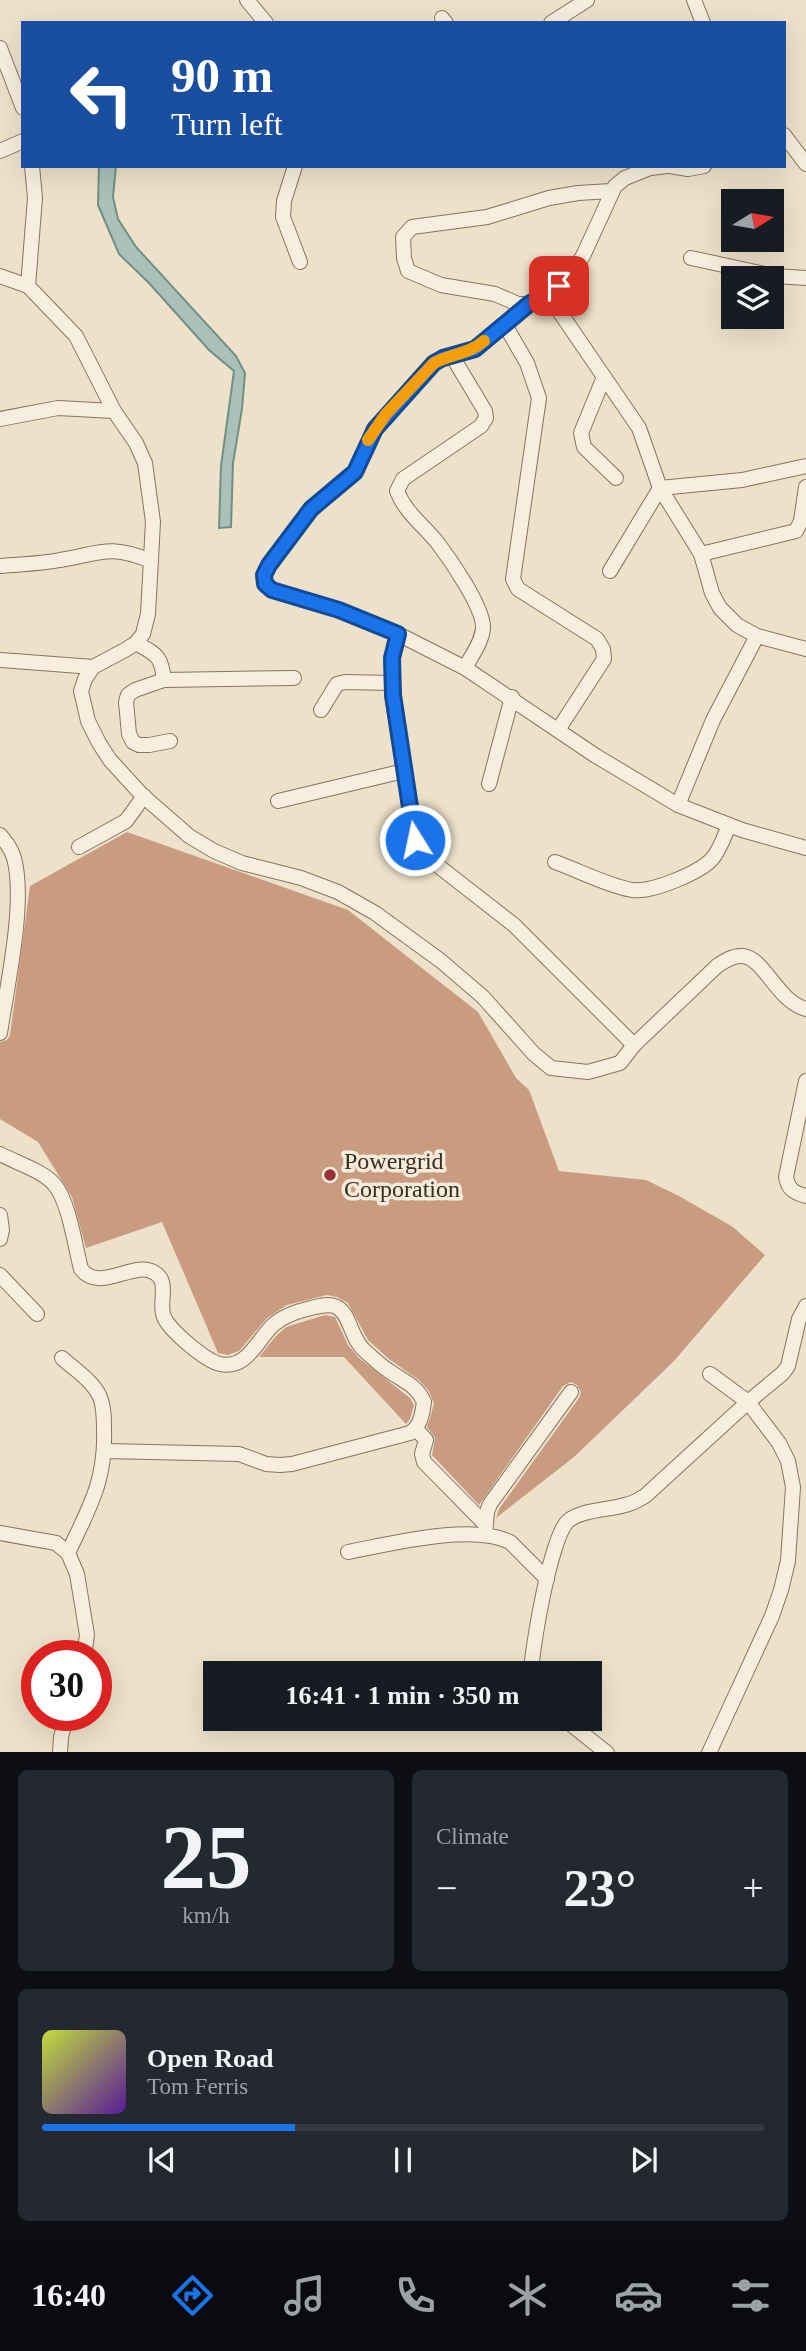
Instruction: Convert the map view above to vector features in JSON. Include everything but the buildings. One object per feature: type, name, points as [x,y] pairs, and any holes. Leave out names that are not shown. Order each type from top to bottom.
[{"type":"street","points":[[247,0],[264,21]]},
{"type":"street","points":[[554,21],[587,0]]},
{"type":"street","points":[[694,0],[702,21]]},
{"type":"street","points":[[0,48],[21,103]]},
{"type":"street","points":[[786,139],[796,157]]},
{"type":"street","points":[[0,151],[21,142]]},
{"type":"street","points":[[28,286],[35,198],[32,168]]},
{"type":"street","points":[[294,168],[284,201],[283,217],[300,262]]},
{"type":"street","points":[[650,168],[625,178],[611,191],[583,256],[559,286],[529,304],[475,349],[434,363],[386,414],[367,442],[355,472],[311,509],[269,565],[264,575],[265,584],[272,590],[339,610],[398,634],[465,668],[596,756],[678,805],[729,825],[806,848]]},
{"type":"street","points":[[529,304],[518,304],[495,294],[441,285],[408,271],[403,237],[412,227],[487,217],[558,196],[611,191]]},
{"type":"street","points":[[691,258],[774,276],[806,278]]},
{"type":"street","points":[[0,276],[28,286],[76,337],[114,411],[136,443],[145,463],[153,522],[148,614],[143,634],[136,643],[93,667],[81,691],[82,705],[88,721],[110,760],[144,796],[189,836],[214,851],[243,863],[301,878],[338,892],[375,913],[441,961],[483,996],[534,1054],[551,1068],[588,1072],[620,1063],[634,1045],[717,966],[732,957],[744,956],[755,962],[786,999],[806,1009]]},
{"type":"street","points":[[559,286],[557,308],[639,428],[660,488],[701,554],[712,593],[720,608],[737,625],[757,636],[806,649]]},
{"type":"street","points":[[505,324],[527,363],[539,398],[513,579],[518,589],[597,639],[603,649],[604,659],[558,730]]},
{"type":"street","points":[[452,356],[485,411],[486,418],[481,425],[403,479],[397,491],[402,503],[438,544],[477,604],[482,618],[480,640],[465,668]]},
{"type":"street","points":[[604,377],[581,433],[581,441],[616,478]]},
{"type":"street","points":[[0,419],[58,408],[114,411]]},
{"type":"street","points":[[660,488],[742,480],[806,466]]},
{"type":"street","points":[[701,554],[796,531],[801,521],[806,487]]},
{"type":"street","points":[[610,571],[660,488]]},
{"type":"street","points":[[0,566],[58,561],[118,550],[151,561]]},
{"type":"street","points":[[398,634],[392,658],[392,683],[415,840],[428,858],[514,925],[634,1045]]},
{"type":"street","points":[[678,805],[708,731],[757,636]]},
{"type":"street","points":[[136,643],[157,654],[164,680]]},
{"type":"street","points":[[1,660],[93,667]]},
{"type":"street","points":[[170,741],[138,745],[133,742],[129,734],[126,702],[128,695],[164,680],[294,678]]},
{"type":"street","points":[[321,710],[337,684],[392,683]]},
{"type":"street","points":[[489,784],[512,698]]},
{"type":"street","points":[[278,801],[404,771]]},
{"type":"street","points":[[79,847],[126,821],[144,796]]},
{"type":"street","points":[[555,862],[619,886],[646,890],[706,865],[714,858],[729,825]]},
{"type":"street","points":[[0,835],[10,847],[15,860],[17,918],[0,1033]]},
{"type":"street","points":[[806,1080],[786,1177],[787,1185],[792,1190],[806,1196]]},
{"type":"street","points":[[0,1154],[53,1183],[61,1195],[80,1269],[85,1275],[97,1279],[152,1270],[159,1275],[163,1288],[163,1315],[171,1328],[219,1364],[237,1363],[247,1357],[274,1324],[296,1312],[321,1306],[336,1307],[346,1317],[358,1346],[387,1370],[414,1387],[424,1402],[422,1417],[416,1429],[410,1433],[280,1465],[266,1464],[239,1454],[105,1451]]},
{"type":"street","points":[[0,1214],[0,1239]]},
{"type":"street","points":[[0,1275],[37,1314]]},
{"type":"street","points":[[532,1661],[547,1579],[560,1532],[568,1521],[581,1515],[629,1505],[645,1496],[783,1373],[788,1366],[799,1319],[806,1307]]},
{"type":"street","points":[[62,1358],[88,1381],[99,1395],[104,1413],[105,1451],[97,1490],[68,1553]]},
{"type":"street","points":[[709,1752],[772,1616],[788,1561],[793,1487],[788,1461],[779,1443],[748,1402],[710,1374]]},
{"type":"street","points":[[485,1530],[490,1504],[571,1392]]},
{"type":"street","points":[[416,1429],[426,1440],[422,1454],[424,1462],[485,1530],[510,1542],[547,1579]]},
{"type":"street","points":[[348,1552],[434,1535],[485,1530]]},
{"type":"street","points":[[0,1534],[56,1544],[68,1553],[77,1574],[86,1640]]},
{"type":"street","points":[[60,1752],[63,1731]]},
{"type":"street","points":[[580,1731],[607,1752]]},
{"type":"water","points":[[99,168],[116,168],[113,197],[118,219],[136,247],[236,356],[245,373],[233,463],[231,527],[219,528],[221,466],[234,371],[209,350],[119,254],[98,205]]},
{"type":"slow traffic","points":[[368,440],[386,414],[434,363],[475,349],[484,341]]},
{"type":"place","name":"Powergrid Corporation","points":[[330,1175]]},
{"type":"route","points":[[415,840],[393,695],[392,658],[398,634],[339,610],[272,590],[265,584],[264,575],[311,509],[355,472],[375,429],[434,363],[475,349],[529,304],[559,286]]}]
